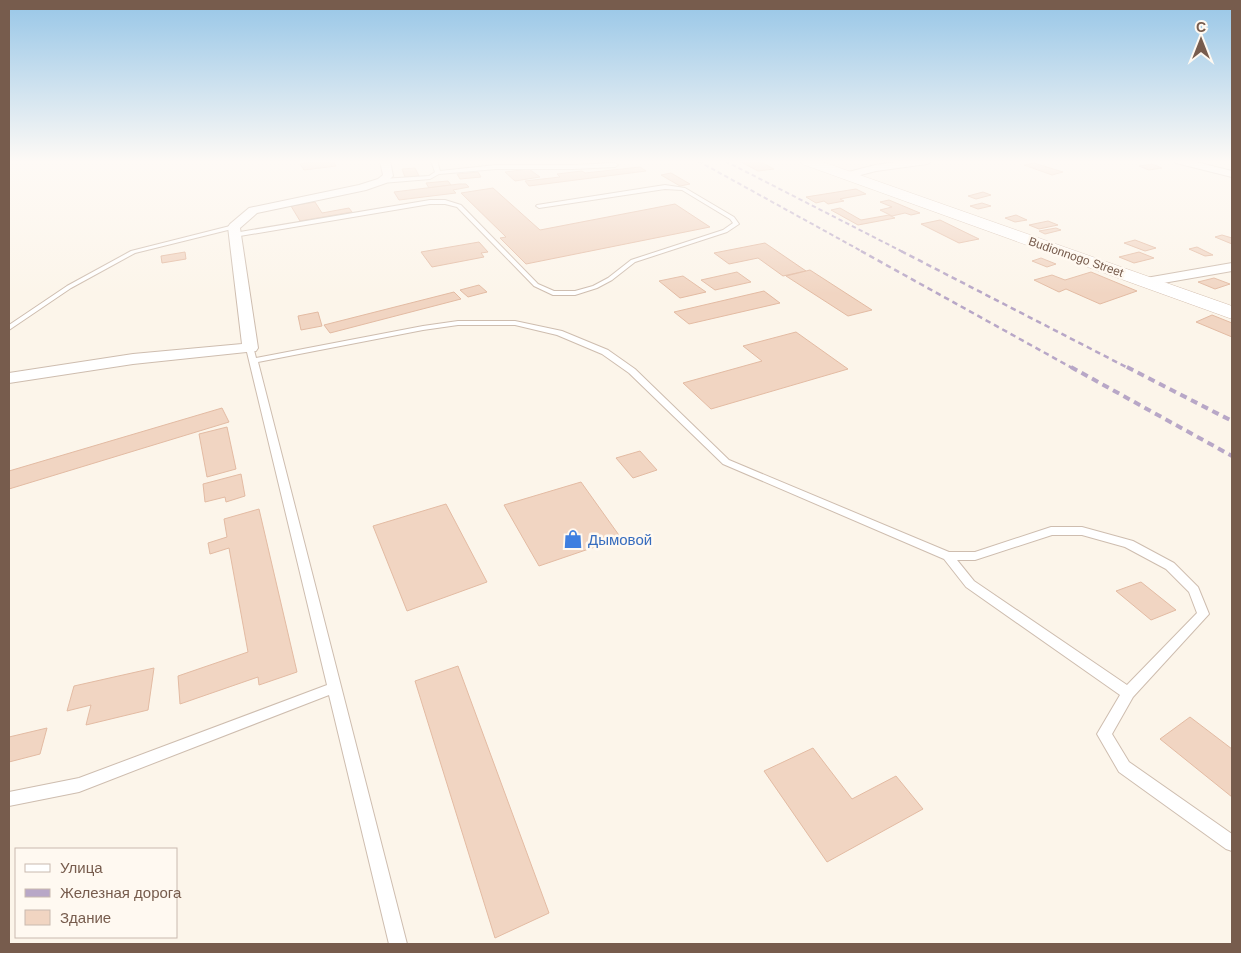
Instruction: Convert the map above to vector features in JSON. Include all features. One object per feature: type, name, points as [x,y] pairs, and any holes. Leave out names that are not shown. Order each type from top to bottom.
[{"type":"street","points":[[9,378],[133,359],[251,354],[234,231],[253,210],[275,205]]},
{"type":"street","name":"Budionnogo Street","points":[[929,205],[1232,313]]},
{"type":"street","points":[[1146,282],[1232,267]]},
{"type":"lane","points":[[9,328],[69,287],[133,252],[234,231],[407,205]]},
{"type":"lane","points":[[457,205],[536,285],[553,292],[575,293],[595,287],[610,279],[633,261],[725,232],[736,224],[732,218],[712,205]]},
{"type":"lane","points":[[398,944],[251,354],[423,328],[458,324],[515,323],[559,334],[605,352],[632,371],[726,462],[948,556],[975,556],[1051,532],[1082,531],[1129,544],[1170,566],[1194,590],[1203,614],[1128,693],[1104,734],[1124,767],[1232,843]]},
{"type":"lane","points":[[948,556],[970,584],[1128,693]]},
{"type":"lane","points":[[9,799],[79,785],[333,688]]},
{"type":"building","points":[[317,205],[322,213],[349,208],[352,212],[300,221],[291,206]]},
{"type":"building","points":[[474,205],[513,205],[540,230],[667,205],[677,205],[710,227],[526,264],[500,238],[506,237]]},
{"type":"building","points":[[888,205],[902,205],[920,213],[911,215],[905,213],[892,216],[880,210],[892,207]]},
{"type":"building","points":[[989,205],[991,206],[978,209],[970,206]]},
{"type":"building","points":[[840,208],[861,220],[889,215],[895,218],[858,225],[831,210]]},
{"type":"building","points":[[1016,215],[1027,220],[1015,222],[1005,218]]},
{"type":"building","points":[[940,220],[979,239],[959,243],[921,224]]},
{"type":"building","points":[[1048,221],[1058,225],[1039,229],[1029,225]]},
{"type":"building","points":[[1056,228],[1061,230],[1045,234],[1039,231]]},
{"type":"building","points":[[1222,235],[1232,238],[1232,244],[1215,237]]},
{"type":"building","points":[[1135,240],[1156,248],[1145,251],[1124,243]]},
{"type":"building","points":[[479,242],[488,252],[481,253],[484,257],[432,267],[421,252]]},
{"type":"building","points":[[765,243],[806,271],[783,276],[758,258],[729,264],[714,253]]},
{"type":"building","points":[[1197,247],[1213,255],[1205,256],[1189,249]]},
{"type":"building","points":[[185,252],[186,259],[162,263],[161,256]]},
{"type":"building","points":[[1139,252],[1154,258],[1134,263],[1119,257]]},
{"type":"building","points":[[1041,258],[1056,264],[1047,267],[1032,261]]},
{"type":"building","points":[[810,270],[872,310],[848,316],[786,276]]},
{"type":"building","points":[[737,272],[751,282],[715,290],[701,280]]},
{"type":"building","points":[[1091,272],[1137,291],[1100,304],[1066,289],[1059,292],[1034,280],[1052,275],[1065,280]]},
{"type":"building","points":[[683,276],[706,292],[680,298],[659,281]]},
{"type":"building","points":[[1214,278],[1230,284],[1215,289],[1198,282]]},
{"type":"building","points":[[479,285],[487,292],[468,297],[460,290]]},
{"type":"building","points":[[764,291],[780,303],[689,324],[674,312]]},
{"type":"building","points":[[454,292],[461,299],[330,333],[324,325]]},
{"type":"building","points":[[318,312],[322,326],[301,330],[298,316]]},
{"type":"building","points":[[1212,315],[1232,323],[1232,337],[1196,322]]},
{"type":"building","points":[[796,332],[848,369],[711,409],[683,383],[762,361],[743,346]]},
{"type":"building","points":[[222,408],[229,422],[9,489],[9,471]]},
{"type":"building","points":[[227,427],[236,469],[207,477],[199,434]]},
{"type":"building","points":[[640,451],[657,470],[633,478],[616,458]]},
{"type":"building","points":[[241,474],[245,496],[226,502],[225,497],[205,502],[203,484]]},
{"type":"building","points":[[581,482],[621,538],[539,566],[504,505]]},
{"type":"building","points":[[446,504],[487,582],[407,611],[373,526]]},
{"type":"building","points":[[259,509],[297,672],[259,685],[258,677],[180,704],[178,676],[248,652],[229,548],[210,554],[208,543],[227,537],[224,519]]},
{"type":"building","points":[[1141,582],[1176,610],[1151,620],[1116,591]]},
{"type":"building","points":[[458,666],[549,913],[495,938],[415,681]]},
{"type":"building","points":[[154,668],[148,710],[86,725],[91,705],[67,711],[74,686]]},
{"type":"building","points":[[1190,717],[1232,749],[1232,797],[1160,739]]},
{"type":"building","points":[[47,728],[40,754],[9,762],[9,737]]},
{"type":"building","points":[[813,748],[852,799],[896,776],[923,809],[827,862],[764,771]]},
{"type":"railway","points":[[779,205],[863,252]]},
{"type":"railway","points":[[812,205],[903,252]]},
{"type":"railway","points":[[861,251],[1074,369]]},
{"type":"railway","points":[[901,251],[1130,369]]},
{"type":"railway","points":[[1071,367],[1232,456]]},
{"type":"railway","points":[[1127,367],[1232,421]]},
{"type":"place","name":"Дымовой","points":[[573,539]]}]
